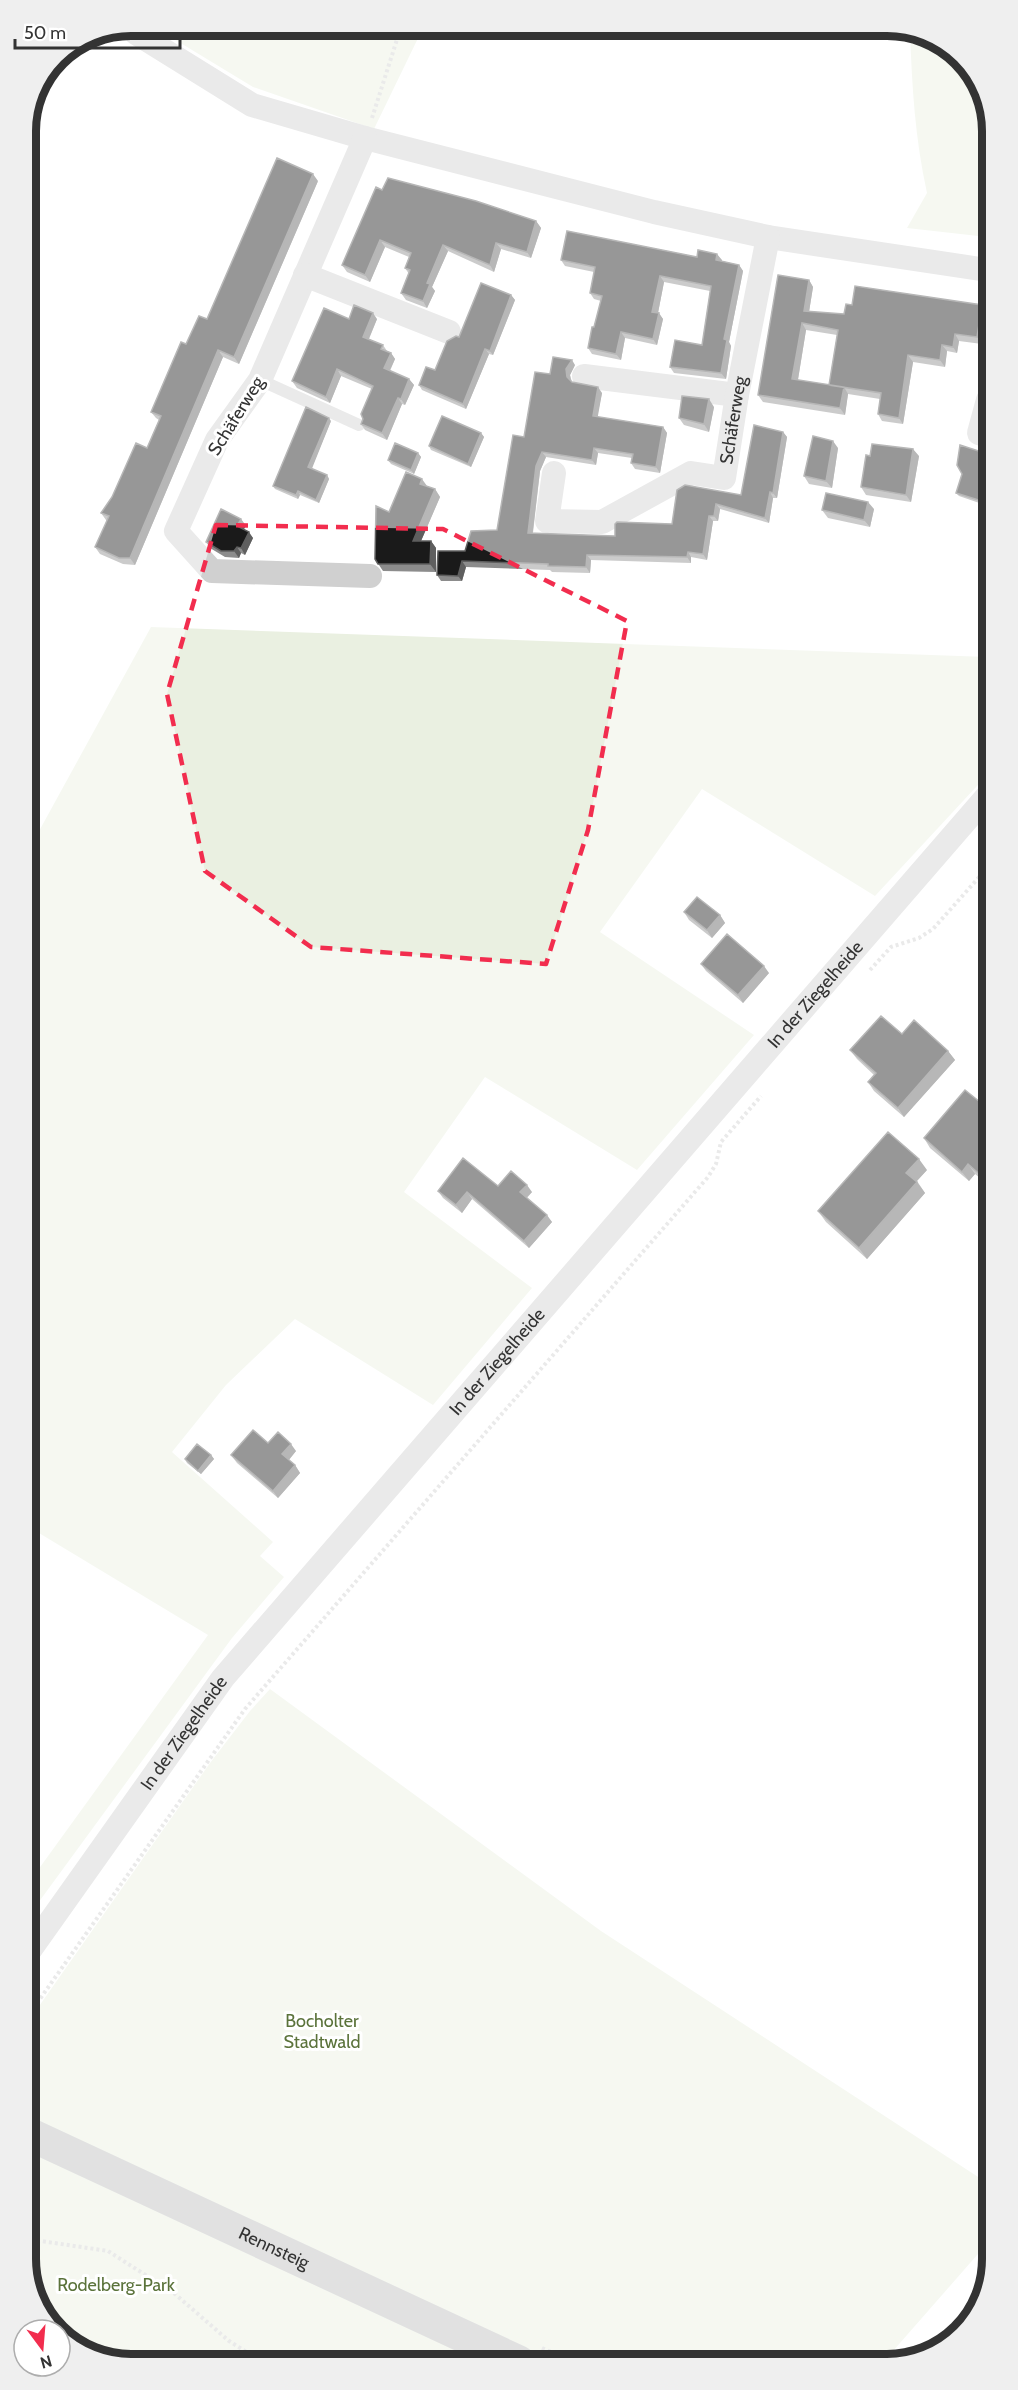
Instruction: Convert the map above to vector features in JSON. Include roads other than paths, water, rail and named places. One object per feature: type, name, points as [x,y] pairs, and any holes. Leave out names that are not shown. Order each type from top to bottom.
[{"type":"street","points":[[141,36],[252,105],[365,138],[654,212],[768,237],[982,269]]},
{"type":"street","name":"Schäferweg","points":[[365,138],[260,380],[217,440],[176,531],[212,571],[370,576]]},
{"type":"street","name":"Schäferweg","points":[[554,473],[547,521],[602,522],[691,473],[724,478],[737,395],[768,237]]},
{"type":"street","points":[[305,275],[448,332]]},
{"type":"street","points":[[585,376],[737,395]]},
{"type":"street","name":"In der Ziegelheide","points":[[36,1942],[223,1678],[982,802]]},
{"type":"street","name":"Rennsteig","points":[[36,2137],[502,2354]]},
{"type":"lane","points":[[260,380],[358,425]]},
{"type":"park label","name":"Bocholter Stadtwald","points":[[322,2031]]},
{"type":"park label","name":"Rodelberg-Park","points":[[116,2285]]}]
